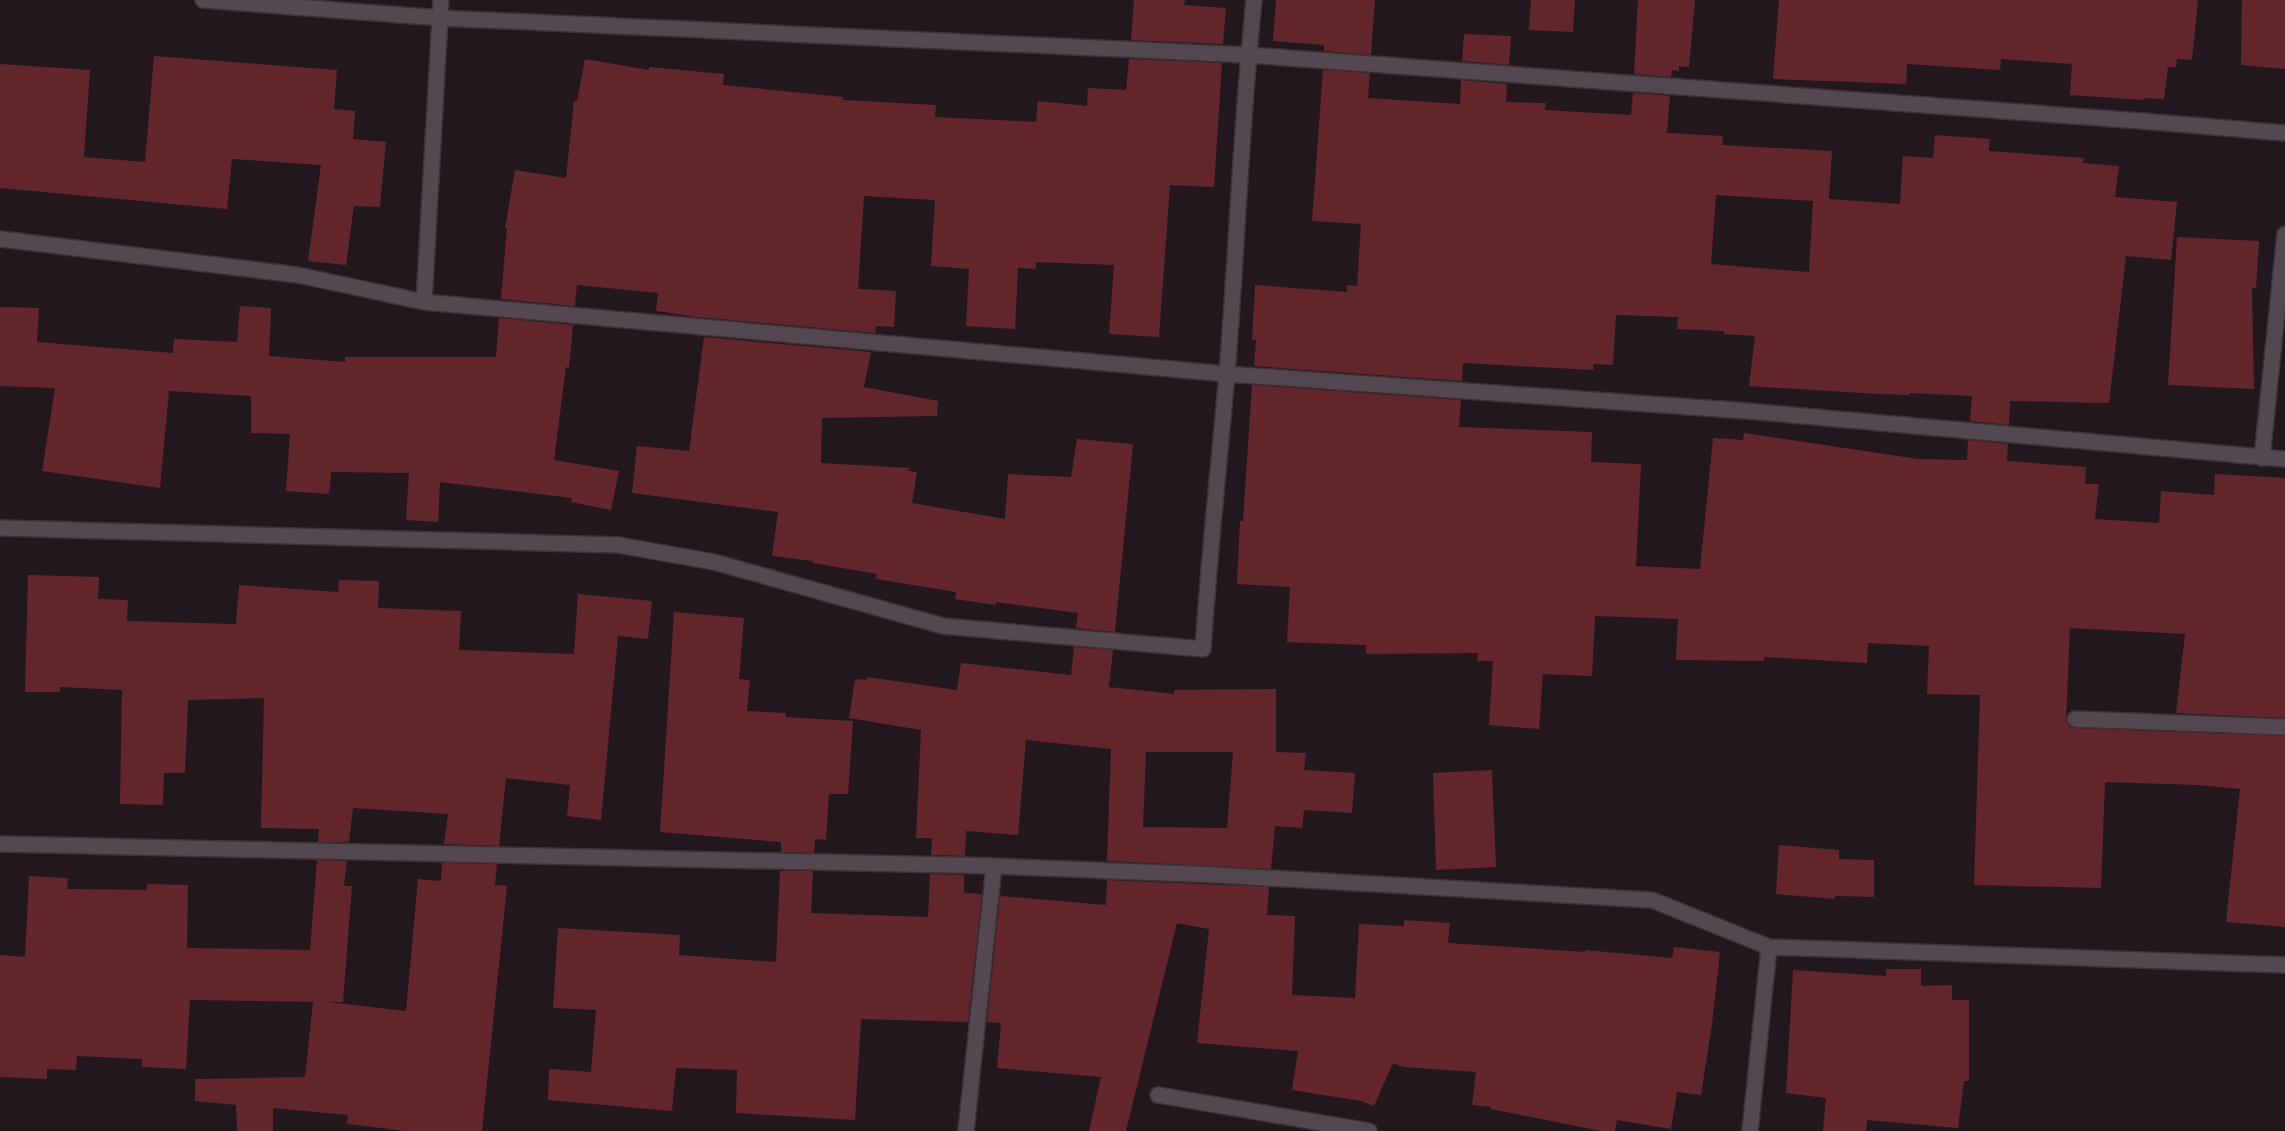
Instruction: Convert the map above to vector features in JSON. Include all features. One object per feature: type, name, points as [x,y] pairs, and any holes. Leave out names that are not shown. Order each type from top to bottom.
[{"type":"street","points":[[203,0],[441,18],[1248,55],[2134,120],[2285,133]]},
{"type":"street","points":[[424,302],[442,0]]},
{"type":"street","points":[[0,528],[618,546],[714,562],[943,626],[1203,649],[1212,528],[1227,374],[1248,55],[1254,0]]},
{"type":"street","points":[[2262,458],[2285,234]]},
{"type":"street","points":[[0,239],[298,275],[424,302],[1227,374],[1747,410],[2285,459]]},
{"type":"street","points":[[2075,719],[2285,727]]},
{"type":"street","points":[[0,844],[994,866],[1216,875],[1652,900],[1769,946],[2285,965]]},
{"type":"street","points":[[966,1131],[994,866]]},
{"type":"street","points":[[1750,1131],[1769,946]]},
{"type":"street","points":[[1158,1095],[1368,1131]]},
{"type":"building","points":[[1134,0],[1185,0],[1184,5],[1226,8],[1223,44],[1131,40]]},
{"type":"building","points":[[1276,0],[1375,0],[1371,55],[1324,51],[1324,45],[1273,41]]},
{"type":"building","points":[[1531,0],[1575,0],[1573,32],[1529,30]]},
{"type":"building","points":[[1638,0],[1695,0],[1689,67],[1679,66],[1679,71],[1672,70],[1671,77],[1634,74]]},
{"type":"building","points":[[1779,0],[2198,0],[2192,60],[2177,59],[2176,67],[2168,67],[2164,99],[2144,98],[2144,100],[2070,95],[2072,64],[2001,59],[2000,70],[1907,64],[1906,84],[1773,79]]},
{"type":"building","points":[[2242,0],[2285,0],[2285,69],[2241,65]]},
{"type":"building","points":[[1464,34],[1511,36],[1509,65],[1462,61]]},
{"type":"building","points":[[154,56],[337,70],[334,109],[355,111],[353,139],[386,142],[380,207],[354,206],[346,265],[308,261],[321,165],[232,159],[227,209],[0,188],[0,64],[90,70],[84,157],[145,162]]},
{"type":"building","points":[[585,59],[649,70],[649,67],[724,74],[723,85],[843,97],[843,100],[936,105],[935,117],[1036,122],[1038,101],[1087,106],[1088,88],[1126,90],[1129,59],[1222,63],[1214,187],[1170,185],[1159,337],[1109,334],[1114,265],[1036,262],[1036,269],[1018,268],[1015,329],[966,326],[969,269],[931,266],[935,200],[864,196],[858,289],[896,291],[894,327],[876,326],[875,333],[697,317],[656,311],[658,293],[577,285],[575,306],[501,299],[507,228],[505,228],[515,170],[566,178],[574,101],[577,101]]},
{"type":"building","points":[[1323,70],[1370,73],[1368,98],[1460,104],[1461,80],[1507,84],[1506,102],[1546,103],[1545,110],[1631,115],[1633,93],[1670,96],[1667,133],[1723,136],[1722,145],[1832,151],[1829,199],[1900,204],[1903,156],[1933,158],[1935,135],[1990,139],[1989,151],[2084,158],[2083,163],[2119,166],[2115,197],[2177,202],[2171,260],[2126,256],[2109,403],[2010,401],[2009,425],[1970,421],[1972,396],[1910,393],[1910,395],[1879,394],[1749,386],[1755,336],[1724,334],[1724,331],[1677,329],[1678,317],[1616,315],[1613,365],[1593,364],[1593,370],[1463,363],[1462,381],[1254,366],[1256,340],[1252,340],[1255,285],[1347,292],[1347,285],[1357,286],[1361,224],[1312,221]],"holes":[[[1716,195],[1813,201],[1809,272],[1711,264]]]},
{"type":"building","points":[[2177,237],[2259,241],[2256,288],[2252,288],[2254,389],[2168,385]]},
{"type":"building","points":[[240,306],[271,308],[269,356],[345,362],[345,357],[496,357],[499,318],[573,325],[569,368],[566,367],[554,460],[619,471],[611,510],[571,502],[572,498],[440,482],[438,522],[406,520],[409,473],[331,472],[329,494],[286,491],[290,434],[251,433],[251,396],[169,391],[160,488],[42,471],[55,388],[0,386],[0,307],[39,308],[37,342],[173,353],[174,339],[237,342]]},
{"type":"building","points":[[704,337],[871,352],[864,387],[938,401],[937,416],[822,418],[821,463],[909,468],[908,471],[917,472],[912,503],[1005,519],[1008,474],[1071,477],[1077,439],[1133,444],[1115,632],[1076,628],[1078,613],[996,602],[996,605],[955,599],[956,592],[876,579],[877,574],[813,563],[813,561],[772,556],[778,512],[632,493],[637,446],[689,451]]},
{"type":"building","points":[[1252,385],[1461,400],[1459,427],[1592,432],[1591,462],[1641,464],[1636,566],[1700,569],[1713,438],[1743,440],[1744,433],[1918,459],[1967,460],[1968,440],[2008,444],[2007,461],[2086,467],[2085,484],[2099,484],[2095,519],[2159,523],[2161,491],[2214,495],[2215,474],[2285,478],[2285,718],[2176,713],[2185,634],[2070,628],[2066,719],[2070,727],[2075,728],[2285,736],[2285,927],[2226,922],[2240,789],[2197,785],[2105,782],[2101,888],[1974,885],[1980,695],[1927,694],[1929,646],[1868,643],[1867,663],[1764,657],[1764,661],[1676,660],[1678,619],[1595,616],[1592,676],[1543,674],[1539,729],[1489,725],[1493,661],[1477,661],[1478,653],[1366,654],[1366,645],[1287,642],[1290,587],[1237,584],[1240,521],[1243,521]]},
{"type":"building","points":[[28,575],[99,577],[98,599],[128,600],[127,621],[236,624],[239,585],[338,592],[339,580],[379,581],[378,608],[461,611],[459,650],[574,654],[578,594],[652,601],[648,639],[618,636],[601,820],[567,816],[570,785],[506,778],[499,846],[444,844],[448,814],[353,808],[349,842],[318,842],[319,829],[261,828],[264,698],[188,700],[185,773],[164,773],[163,805],[120,804],[122,690],[60,687],[60,692],[25,692]]},
{"type":"building","points":[[674,612],[744,618],[739,679],[750,680],[747,711],[786,713],[786,717],[853,721],[848,794],[829,794],[826,840],[815,839],[814,853],[781,852],[781,842],[660,832]]},
{"type":"building","points":[[1074,647],[1113,650],[1109,687],[1174,694],[1174,690],[1276,689],[1276,752],[1306,753],[1304,770],[1355,773],[1352,813],[1304,810],[1302,828],[1275,826],[1271,869],[1107,861],[1111,749],[1026,740],[1018,835],[966,831],[965,856],[931,855],[932,838],[916,838],[921,730],[849,718],[855,679],[867,680],[867,677],[957,690],[961,663],[1071,675]],"holes":[[[1146,752],[1233,752],[1227,828],[1143,827]]]},
{"type":"building","points":[[1492,770],[1496,867],[1436,870],[1433,773]]},
{"type":"building","points":[[1779,845],[1839,850],[1839,859],[1874,860],[1874,897],[1835,896],[1835,899],[1776,894]]},
{"type":"building","points":[[317,860],[347,861],[344,886],[352,886],[343,1002],[328,1002],[406,1011],[418,879],[441,881],[442,863],[497,864],[495,885],[507,886],[482,1131],[407,1131],[347,1124],[348,1115],[273,1108],[273,1131],[237,1131],[236,1105],[195,1101],[195,1079],[305,1077],[313,1002],[190,1000],[186,1069],[142,1067],[142,1059],[77,1056],[76,1070],[47,1069],[47,1079],[0,1077],[0,955],[25,957],[29,876],[68,878],[67,889],[147,890],[147,884],[188,885],[187,948],[310,950]]},
{"type":"building","points":[[780,871],[813,871],[811,913],[928,917],[930,874],[964,875],[964,893],[982,894],[968,1022],[861,1019],[855,1120],[736,1113],[737,1070],[676,1068],[672,1111],[548,1100],[549,1069],[591,1072],[596,1010],[553,1008],[558,928],[680,935],[679,955],[776,962]]},
{"type":"building","points":[[1107,880],[1269,887],[1267,915],[1295,916],[1292,995],[1355,998],[1359,924],[1404,926],[1404,920],[1450,923],[1448,943],[1585,952],[1585,950],[1672,958],[1674,947],[1720,952],[1712,1024],[1701,1095],[1677,1092],[1671,1129],[1617,1120],[1615,1131],[1601,1131],[1491,1109],[1491,1107],[1472,1105],[1476,1072],[1403,1067],[1393,1063],[1374,1106],[1361,1101],[1292,1090],[1298,1051],[1197,1043],[1209,929],[1177,923],[1126,1131],[1089,1131],[1101,1077],[997,1068],[1001,1023],[987,1022],[1000,896],[1106,905]]},
{"type":"building","points":[[1886,969],[1921,969],[1921,986],[1952,985],[1952,1000],[1969,1000],[1969,1081],[1964,1081],[1958,1128],[1867,1120],[1866,1131],[1823,1131],[1826,1098],[1786,1093],[1793,970],[1886,976]]}]
